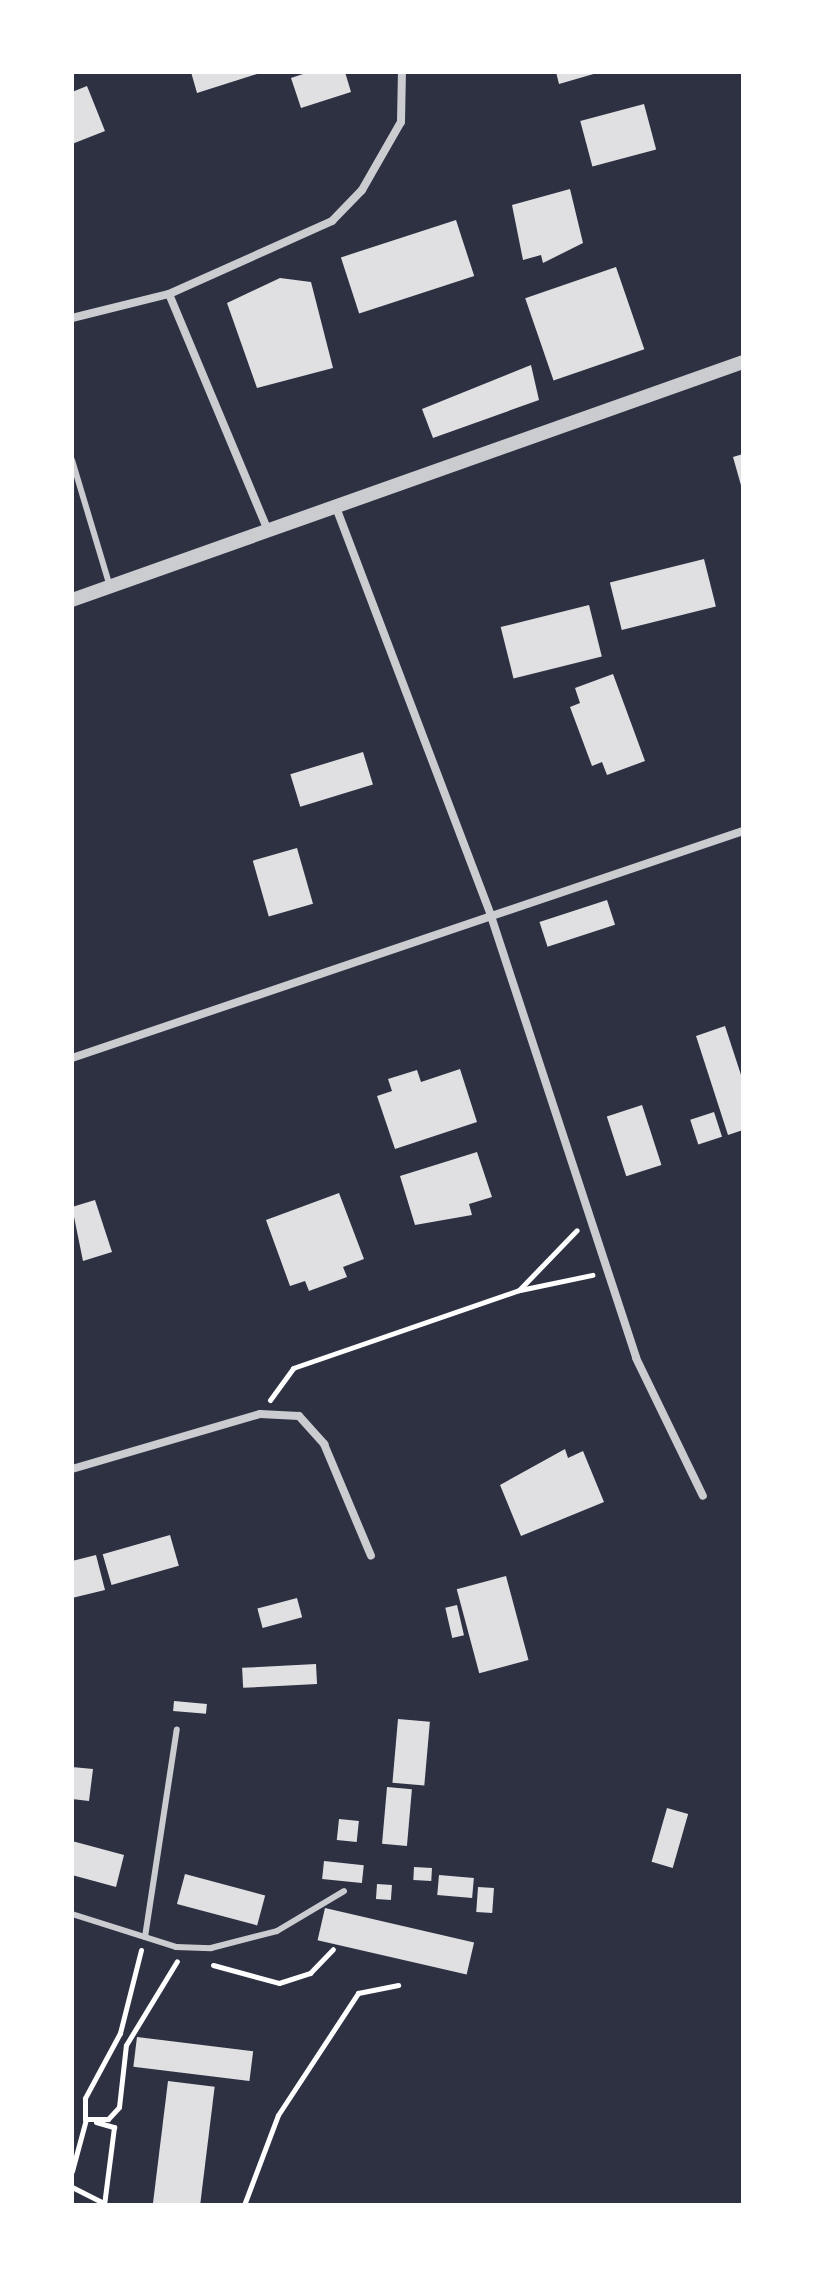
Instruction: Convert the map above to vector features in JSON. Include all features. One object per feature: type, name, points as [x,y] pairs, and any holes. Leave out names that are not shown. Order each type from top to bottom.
[{"type":"street","points":[[72,318],[169,294],[332,221],[362,190],[401,122],[402,72]]},
{"type":"street","points":[[169,294],[267,528]]},
{"type":"street","points":[[72,600],[267,528],[337,510],[743,362]]},
{"type":"street","points":[[337,510],[490,913],[636,1358],[703,1496]]},
{"type":"street","points":[[72,1058],[490,913],[743,831]]},
{"type":"street","points":[[72,1469],[260,1414],[299,1416],[324,1444],[371,1556]]},
{"type":"lane","points":[[72,460],[110,587]]},
{"type":"lane","points":[[145,1937],[177,1729]]},
{"type":"lane","points":[[72,1914],[176,1947],[211,1948],[277,1931],[344,1891]]},
{"type":"path","points":[[519,1290],[590,1213]]},
{"type":"path","points":[[260,1414],[293,1368],[519,1290],[608,1271]]},
{"type":"path","points":[[72,2171],[85,2119],[85,2098],[120,2033],[145,1937]]},
{"type":"path","points":[[176,1947],[227,1972],[279,1983],[310,1973],[333,1949]]},
{"type":"path","points":[[85,2119],[108,2119],[119,2107],[126,2045],[185,1951]]},
{"type":"path","points":[[244,2205],[278,2115],[358,1993],[398,1985]]},
{"type":"path","points":[[72,2187],[104,2204],[114,2127],[85,2119]]},
{"type":"building","points":[[191,72],[260,72],[260,73],[197,93]]},
{"type":"building","points":[[309,72],[345,72],[351,92],[301,108],[291,78]]},
{"type":"building","points":[[556,72],[597,72],[597,73],[559,84]]},
{"type":"building","points":[[87,86],[105,131],[72,144],[72,92]]},
{"type":"building","points":[[644,104],[656,149],[592,166],[580,121]]},
{"type":"building","points":[[570,189],[583,243],[543,263],[541,255],[523,260],[512,205]]},
{"type":"building","points":[[456,220],[474,276],[359,314],[341,257]]},
{"type":"building","points":[[616,267],[644,349],[554,381],[525,298]]},
{"type":"building","points":[[280,278],[311,282],[333,368],[257,388],[227,303]]},
{"type":"building","points":[[531,365],[539,400],[433,438],[422,409]]},
{"type":"building","points":[[743,454],[743,489],[742,489],[733,457]]},
{"type":"building","points":[[704,559],[716,607],[622,630],[610,582]]},
{"type":"building","points":[[589,605],[602,656],[514,678],[501,627]]},
{"type":"building","points":[[613,674],[645,761],[607,775],[602,762],[592,766],[570,707],[580,703],[575,688]]},
{"type":"building","points":[[363,752],[373,785],[300,807],[290,774]]},
{"type":"building","points":[[297,848],[313,904],[269,916],[253,861]]},
{"type":"building","points":[[607,900],[615,925],[548,947],[539,922]]},
{"type":"building","points":[[725,1026],[743,1081],[743,1130],[728,1135],[696,1036]]},
{"type":"building","points":[[460,1069],[477,1122],[395,1149],[377,1096],[392,1091],[388,1079],[417,1070],[421,1082]]},
{"type":"building","points":[[642,1105],[661,1165],[626,1176],[607,1116]]},
{"type":"building","points":[[714,1112],[722,1137],[698,1144],[690,1120]]},
{"type":"building","points":[[477,1152],[492,1197],[469,1204],[472,1215],[415,1225],[400,1176]]},
{"type":"building","points":[[339,1193],[364,1259],[343,1267],[347,1277],[309,1291],[305,1281],[290,1286],[266,1220]]},
{"type":"building","points":[[95,1200],[112,1252],[83,1261],[72,1207]]},
{"type":"building","points":[[565,1449],[568,1458],[583,1451],[604,1502],[521,1536],[500,1485]]},
{"type":"building","points":[[170,1535],[179,1566],[112,1585],[103,1554]]},
{"type":"building","points":[[96,1555],[105,1590],[72,1598],[72,1561]]},
{"type":"building","points":[[506,1576],[529,1660],[479,1673],[457,1589]]},
{"type":"building","points":[[297,1598],[302,1617],[263,1628],[257,1609]]},
{"type":"building","points":[[457,1605],[464,1635],[452,1638],[445,1608]]},
{"type":"building","points":[[316,1664],[317,1684],[243,1688],[242,1668]]},
{"type":"building","points":[[174,1701],[207,1704],[206,1714],[173,1711]]},
{"type":"building","points":[[398,1719],[430,1722],[424,1786],[392,1783]]},
{"type":"building","points":[[72,1767],[93,1769],[89,1801],[72,1799]]},
{"type":"building","points":[[387,1787],[412,1789],[407,1846],[382,1844]]},
{"type":"building","points":[[667,1808],[688,1814],[673,1868],[652,1862]]},
{"type":"building","points":[[339,1819],[359,1821],[357,1842],[337,1840]]},
{"type":"building","points":[[72,1841],[124,1855],[116,1887],[72,1875]]},
{"type":"building","points":[[324,1861],[364,1865],[362,1883],[322,1879]]},
{"type":"building","points":[[414,1867],[432,1868],[431,1881],[413,1880]]},
{"type":"building","points":[[185,1874],[265,1895],[257,1925],[177,1904]]},
{"type":"building","points":[[439,1875],[474,1878],[472,1898],[437,1895]]},
{"type":"building","points":[[377,1884],[392,1885],[391,1900],[376,1899]]},
{"type":"building","points":[[478,1887],[494,1888],[492,1913],[476,1912]]},
{"type":"building","points":[[325,1908],[474,1942],[467,1975],[318,1940]]},
{"type":"building","points":[[137,2037],[253,2051],[249,2081],[133,2067]]},
{"type":"building","points":[[168,2081],[215,2087],[200,2205],[153,2205]]}]
